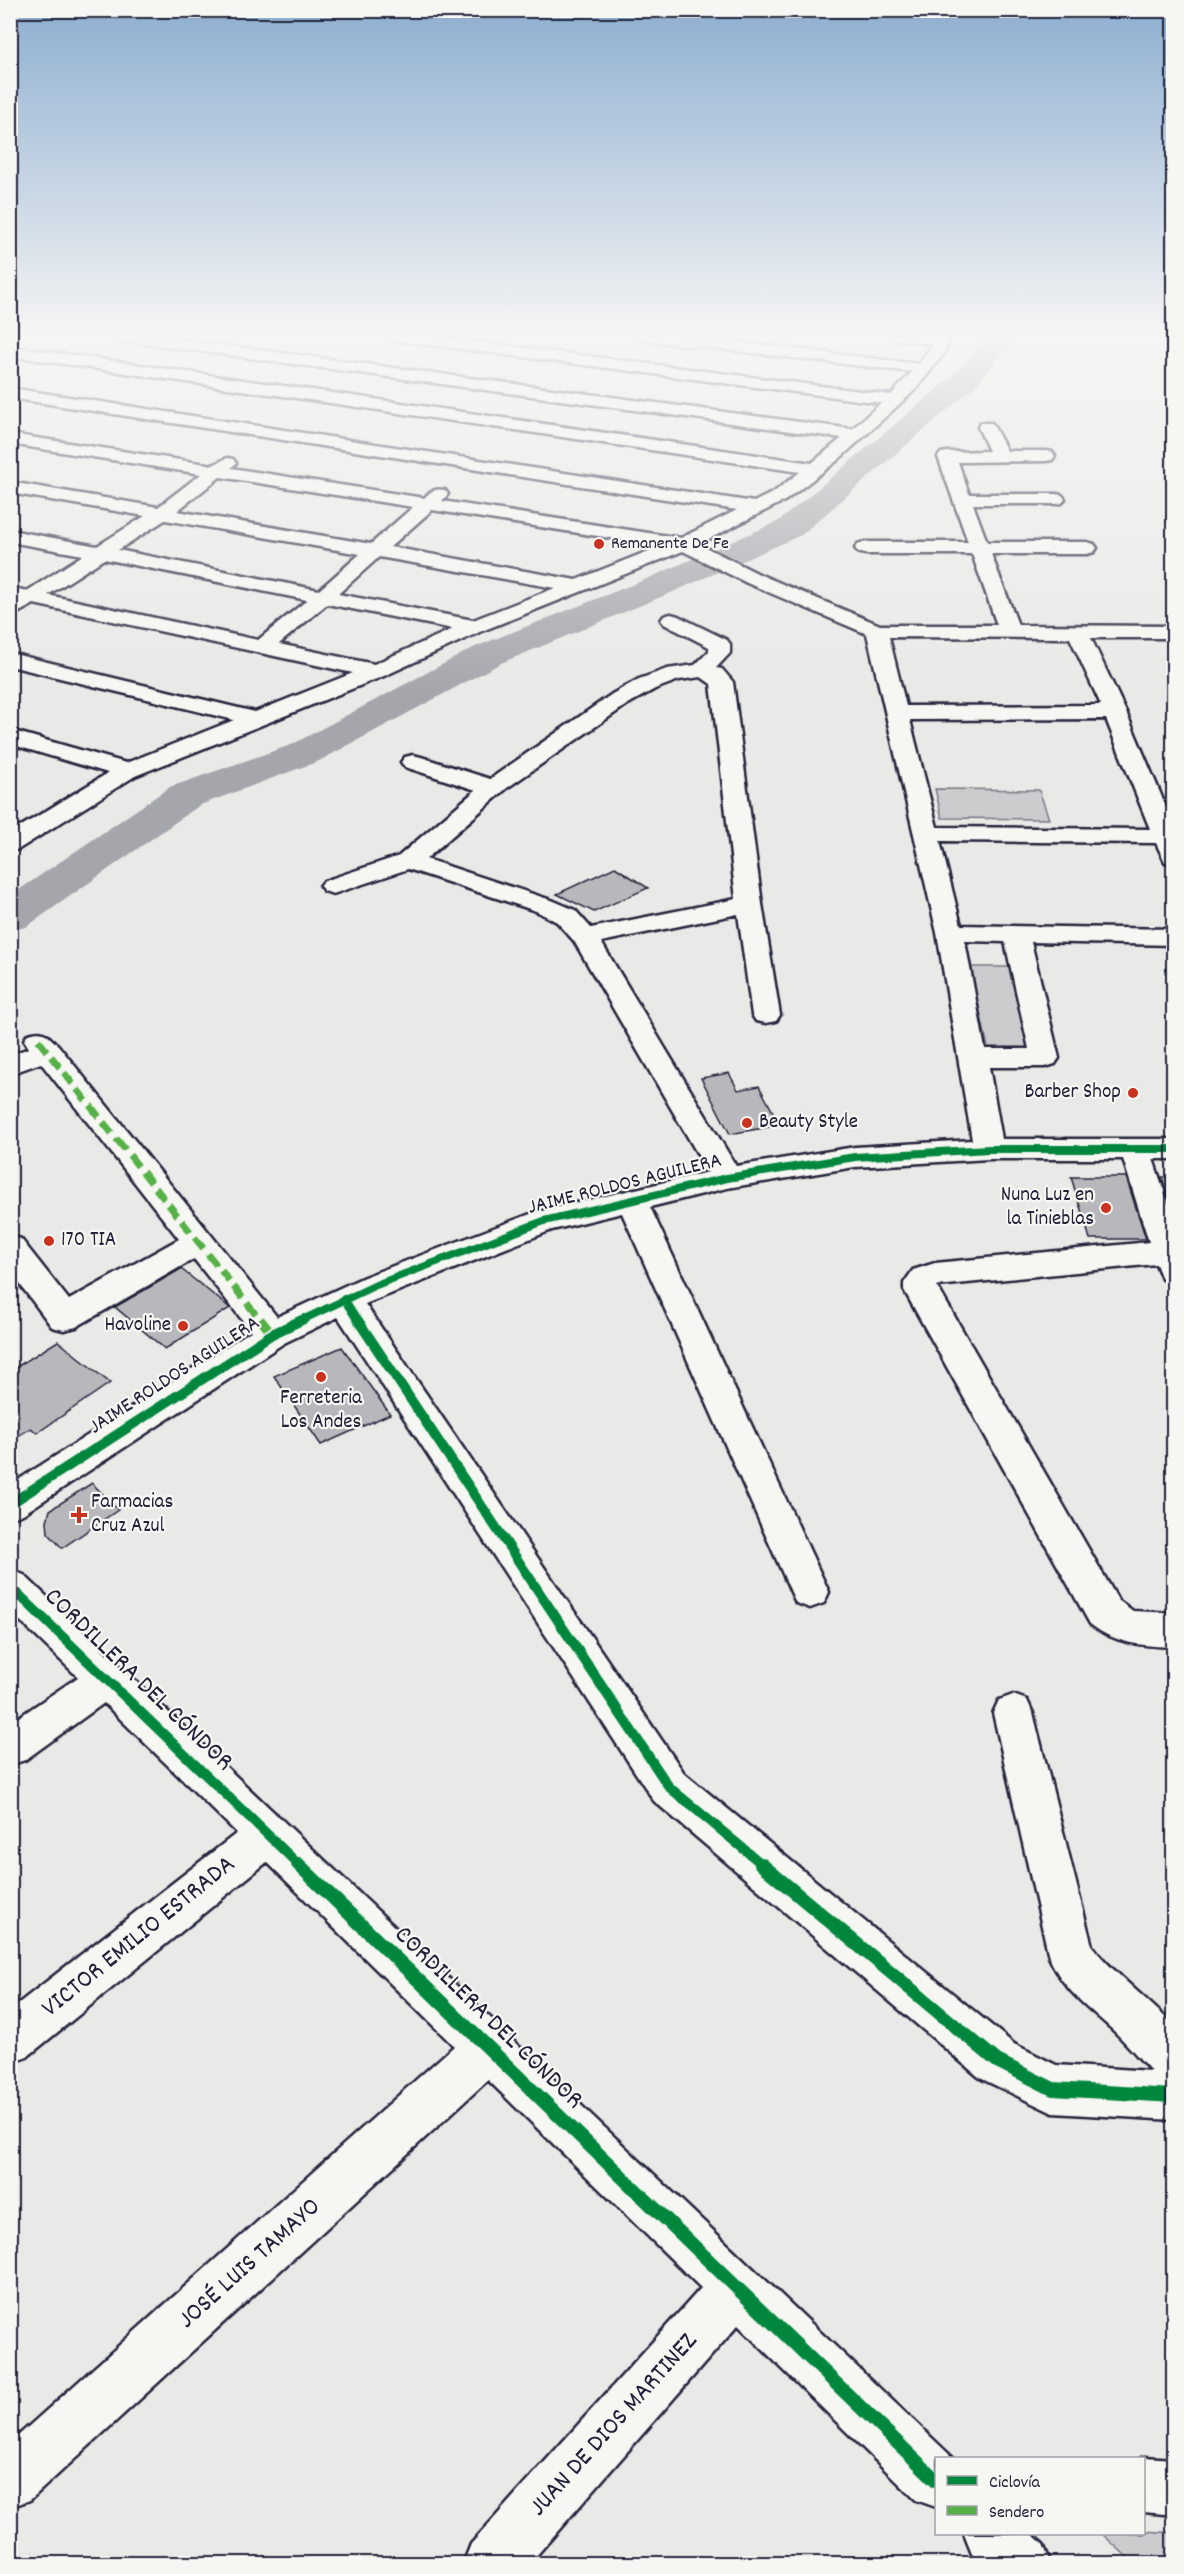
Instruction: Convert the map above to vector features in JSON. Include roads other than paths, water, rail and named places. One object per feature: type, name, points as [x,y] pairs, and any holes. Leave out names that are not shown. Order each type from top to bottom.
[{"type":"street","points":[[115,455],[689,546],[754,579],[877,631],[1173,632]]},
{"type":"street","points":[[10,610],[21,596],[101,552],[162,513],[238,455]]},
{"type":"street","points":[[413,455],[757,508]]},
{"type":"street","points":[[261,648],[428,505],[479,455]]},
{"type":"street","points":[[720,455],[815,469]]},
{"type":"street","points":[[10,844],[22,827],[127,771],[376,671],[475,627],[578,586],[689,546],[780,496],[832,455]]},
{"type":"street","points":[[1010,632],[947,456],[1046,456]]},
{"type":"street","points":[[10,487],[578,586]]},
{"type":"street","points":[[963,499],[1056,499]]},
{"type":"street","points":[[10,536],[475,627]]},
{"type":"street","points":[[865,548],[1087,548]]},
{"type":"street","points":[[21,596],[376,671]]},
{"type":"street","points":[[671,620],[720,644],[719,653],[702,670]]},
{"type":"street","points":[[877,631],[897,706],[950,933],[989,1149]]},
{"type":"street","points":[[926,834],[1169,847],[1112,705],[1078,632]]},
{"type":"street","points":[[10,659],[257,719]]},
{"type":"street","points":[[333,886],[408,861],[494,788],[620,699],[647,684],[675,674],[702,670],[714,674],[722,682],[749,904],[766,1015]]},
{"type":"street","points":[[897,706],[1112,705]]},
{"type":"street","points":[[10,737],[127,771]]},
{"type":"street","points":[[413,762],[494,788]]},
{"type":"street","points":[[408,861],[545,906],[566,916],[585,937],[727,1178]]},
{"type":"street","points":[[585,937],[749,904]]},
{"type":"street","points":[[950,933],[1173,936]]},
{"type":"street","points":[[973,1058],[1042,1059],[1046,1055],[1016,934]]},
{"type":"street","points":[[10,1065],[43,1045],[272,1334]]},
{"type":"street","name":"JAIME ROLDOS AGUILERA","points":[[10,1504],[272,1334],[376,1284],[544,1221],[727,1178],[855,1158],[989,1149],[1173,1149]]},
{"type":"street","points":[[1135,1149],[1170,1261],[935,1275],[925,1278],[920,1283],[927,1300],[1104,1612],[1117,1624],[1139,1629],[1173,1630]]},
{"type":"street","points":[[632,1199],[810,1592]]},
{"type":"street","points":[[10,1247],[64,1318],[199,1242]]},
{"type":"street","points":[[344,1299],[669,1787],[998,2061],[1053,2089],[1173,2096]]},
{"type":"street","name":"CORDILLERA DEL CÓNDOR","points":[[10,1586],[935,2479]]},
{"type":"street","points":[[10,1747],[106,1678]]},
{"type":"street","points":[[1013,1713],[1072,1957],[1094,1985],[1132,2016],[1173,2061]]},
{"type":"street","name":"VICTOR EMILIO ESTRADA","points":[[10,2040],[268,1835]]},
{"type":"street","name":"JOSÉ LUIS TAMAYO","points":[[10,2480],[489,2047]]},
{"type":"street","name":"JUAN DE DIOS MARTINEZ","points":[[491,2564],[737,2287]]},
{"type":"street","points":[[1145,2485],[1173,2487]]},
{"type":"waterway","points":[[10,917],[185,796],[305,753],[488,655],[661,585],[790,528],[876,455]]},
{"type":"place","name":"Remanente De Fe","points":[[599,544]]},
{"type":"place","name":"Barber Shop","points":[[1133,1093]]},
{"type":"place","name":"Beauty Style","points":[[747,1123]]},
{"type":"place","name":"Nuna Luz en la Tinieblas","points":[[1106,1208]]},
{"type":"place","name":"170 TIA","points":[[49,1241]]},
{"type":"place","name":"Havoline","points":[[183,1326]]},
{"type":"place","name":"Ferreteria Los Andes","points":[[321,1377]]},
{"type":"place","name":"Farmacias Cruz Azul","points":[[79,1515]]}]
